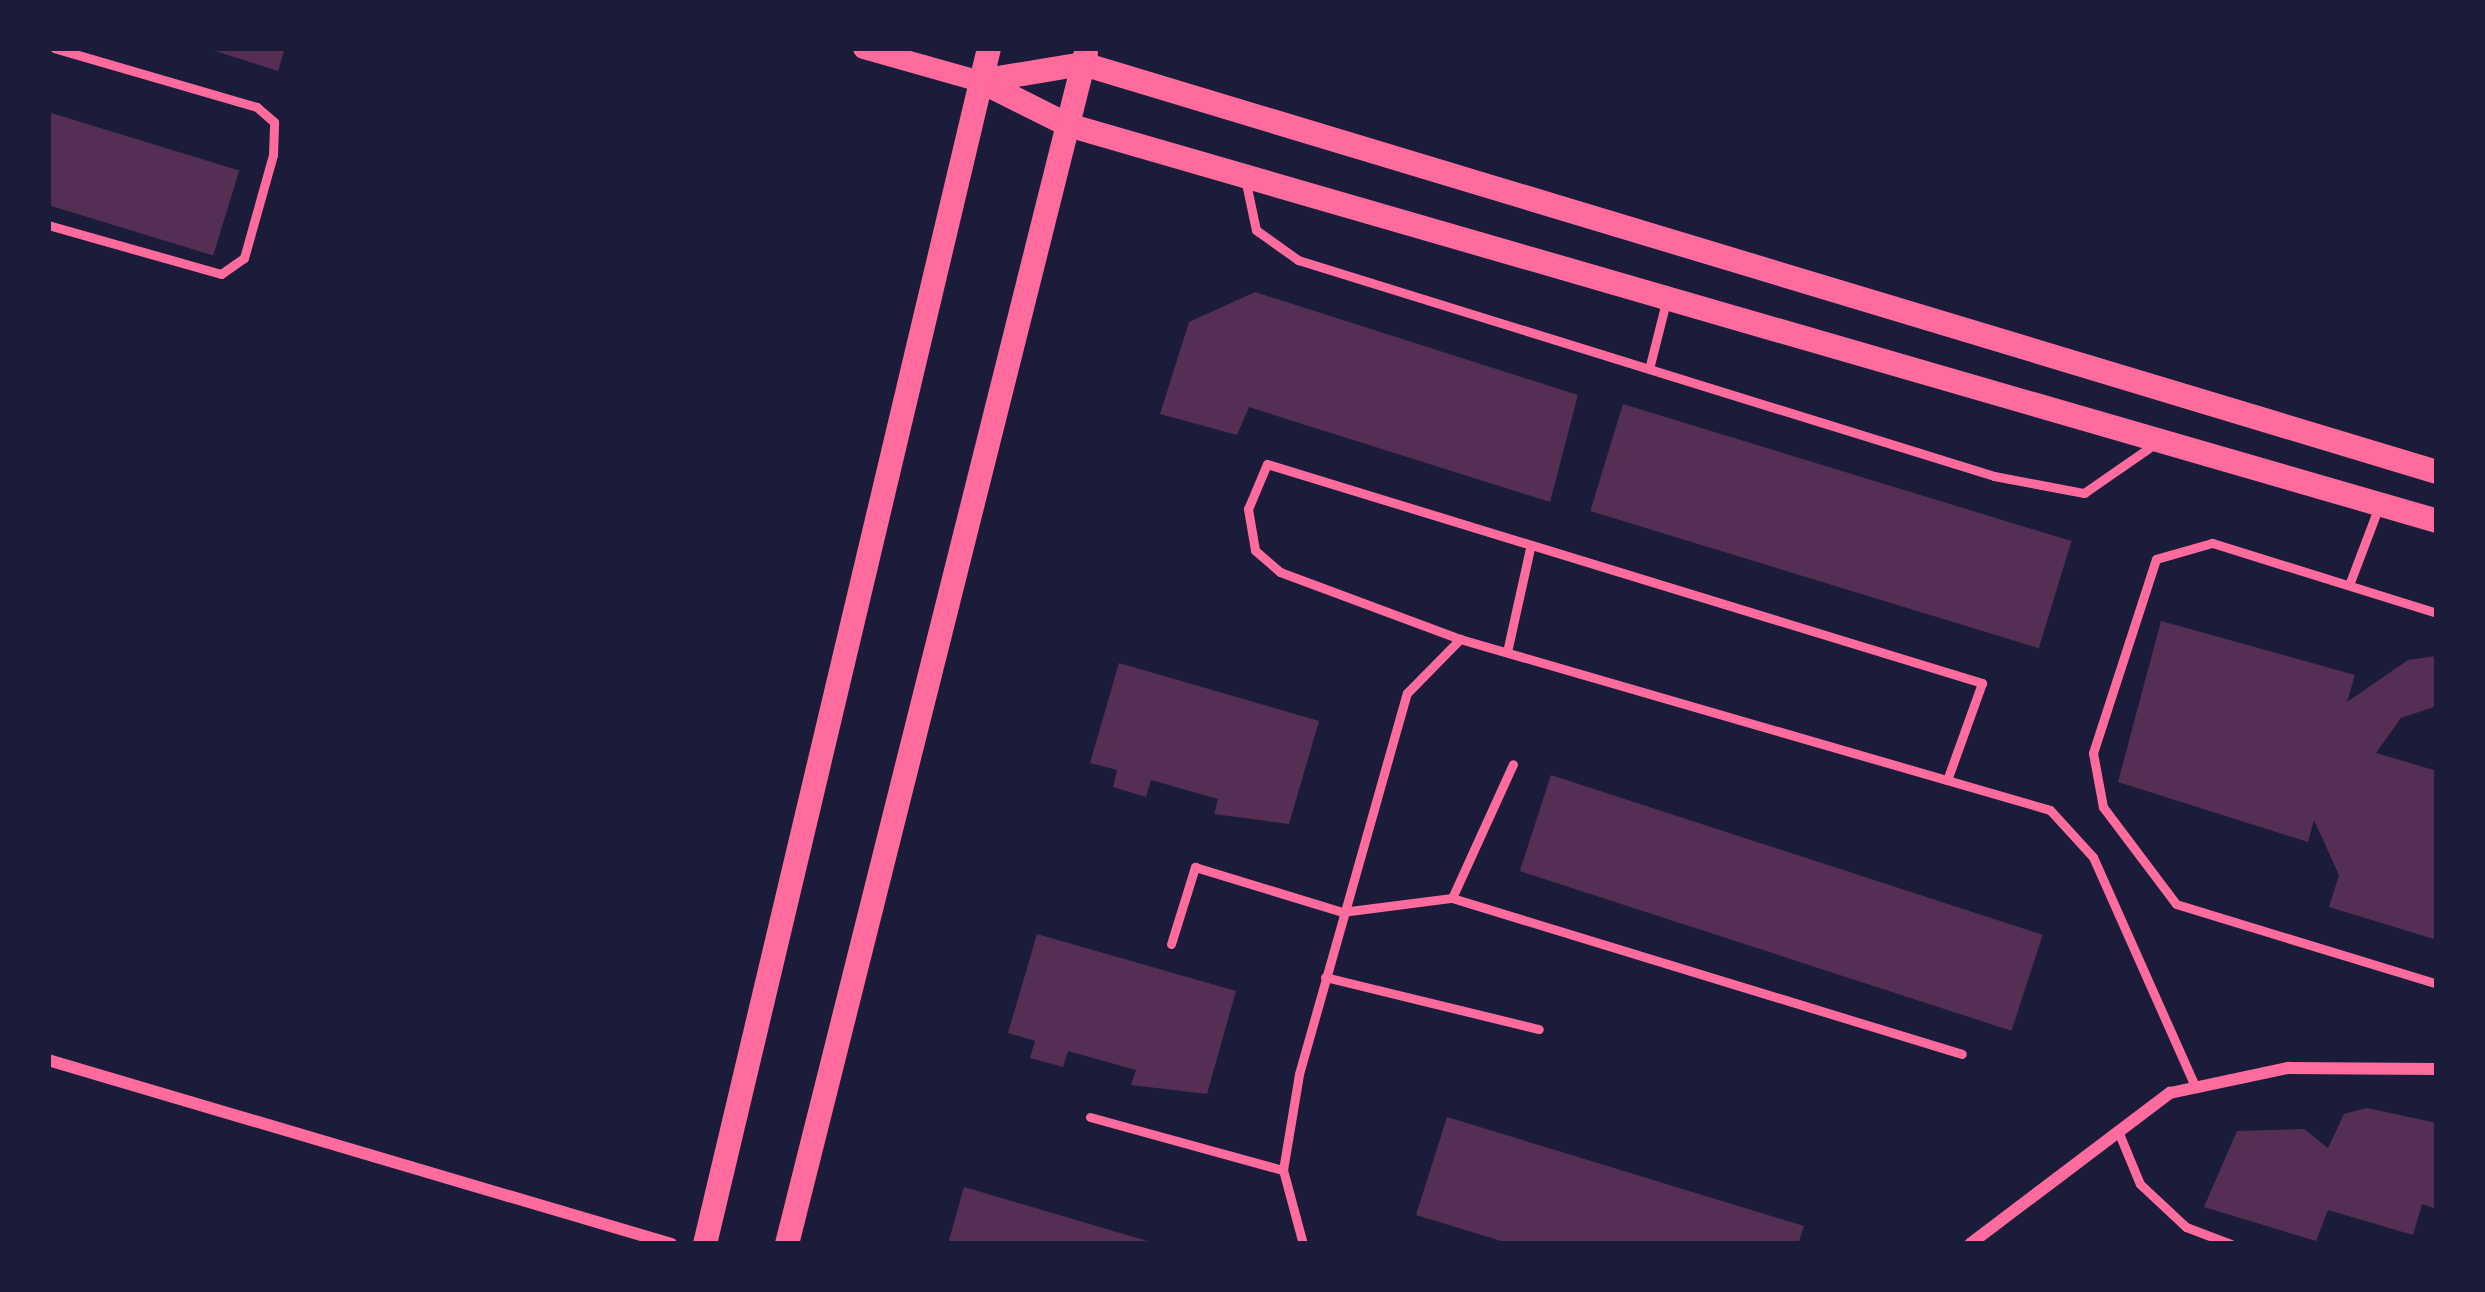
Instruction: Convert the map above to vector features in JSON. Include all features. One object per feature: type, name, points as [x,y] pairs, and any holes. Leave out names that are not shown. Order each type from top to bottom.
[{"type":"main road","points":[[705,1244],[989,48]]},
{"type":"main road","points":[[980,81],[1085,56],[2437,472]]},
{"type":"main road","points":[[788,1244],[1085,56]]},
{"type":"main road","points":[[980,81],[1068,124],[1669,293],[2437,521]]},
{"type":"street","points":[[863,48],[980,81]]},
{"type":"street","points":[[48,1060],[671,1244]]},
{"type":"street","points":[[1970,1244],[2118,1131],[2196,1088],[2288,1068],[2437,1069]]},
{"type":"lane","points":[[48,225],[221,274],[244,258],[273,155],[274,122],[257,107],[54,48]]},
{"type":"lane","points":[[1244,170],[1256,230],[1298,260],[1649,369],[2084,493],[2162,439]]},
{"type":"lane","points":[[1649,369],[1669,293]]},
{"type":"lane","points":[[1946,780],[1982,683],[1267,464],[1248,509],[1255,550],[1280,572],[1460,639],[1507,652],[1946,780],[2050,810],[2092,857],[2196,1088]]},
{"type":"lane","points":[[2348,585],[2380,504]]},
{"type":"lane","points":[[2437,613],[2212,543],[2156,559],[2093,753],[2103,807],[2176,904],[2437,983]]},
{"type":"lane","points":[[1507,652],[1530,548]]},
{"type":"lane","points":[[1303,1244],[1283,1170],[1325,977],[1407,693],[1460,639]]},
{"type":"lane","points":[[1452,898],[1513,764]]},
{"type":"lane","points":[[1171,944],[1195,867],[1342,912],[1452,898],[1962,1054]]},
{"type":"lane","points":[[1325,977],[1539,1029]]},
{"type":"lane","points":[[1090,1117],[1283,1170]]},
{"type":"lane","points":[[2118,1131],[2140,1184],[2186,1227],[2231,1244]]},
{"type":"building","points":[[206,48],[285,48],[278,71]]},
{"type":"building","points":[[48,112],[239,170],[213,256],[48,205]]},
{"type":"building","points":[[1255,292],[1578,395],[1550,502],[1249,407],[1237,435],[1160,414],[1189,322]]},
{"type":"building","points":[[1623,404],[2072,541],[2039,648],[1590,511]]},
{"type":"building","points":[[2161,621],[2355,675],[2347,702],[2408,660],[2437,656],[2437,706],[2401,718],[2376,753],[2437,771],[2437,940],[2329,907],[2339,875],[2314,820],[2308,842],[2118,782]]},
{"type":"building","points":[[1119,663],[1319,721],[1289,824],[1214,814],[1218,799],[1151,780],[1146,797],[1113,787],[1117,770],[1090,763]]},
{"type":"building","points":[[1551,775],[2043,935],[2011,1031],[1520,871]]},
{"type":"building","points":[[1037,934],[1236,991],[1207,1094],[1131,1085],[1136,1070],[1068,1051],[1063,1067],[1030,1058],[1035,1041],[1008,1033]]},
{"type":"building","points":[[2367,1108],[2437,1123],[2437,1209],[2422,1204],[2413,1235],[2328,1210],[2316,1241],[2204,1207],[2237,1131],[2304,1129],[2328,1148],[2344,1114]]},
{"type":"building","points":[[1447,1117],[1804,1226],[1798,1244],[1511,1244],[1416,1215]]},
{"type":"building","points":[[964,1187],[1154,1243],[1154,1244],[948,1244]]}]
